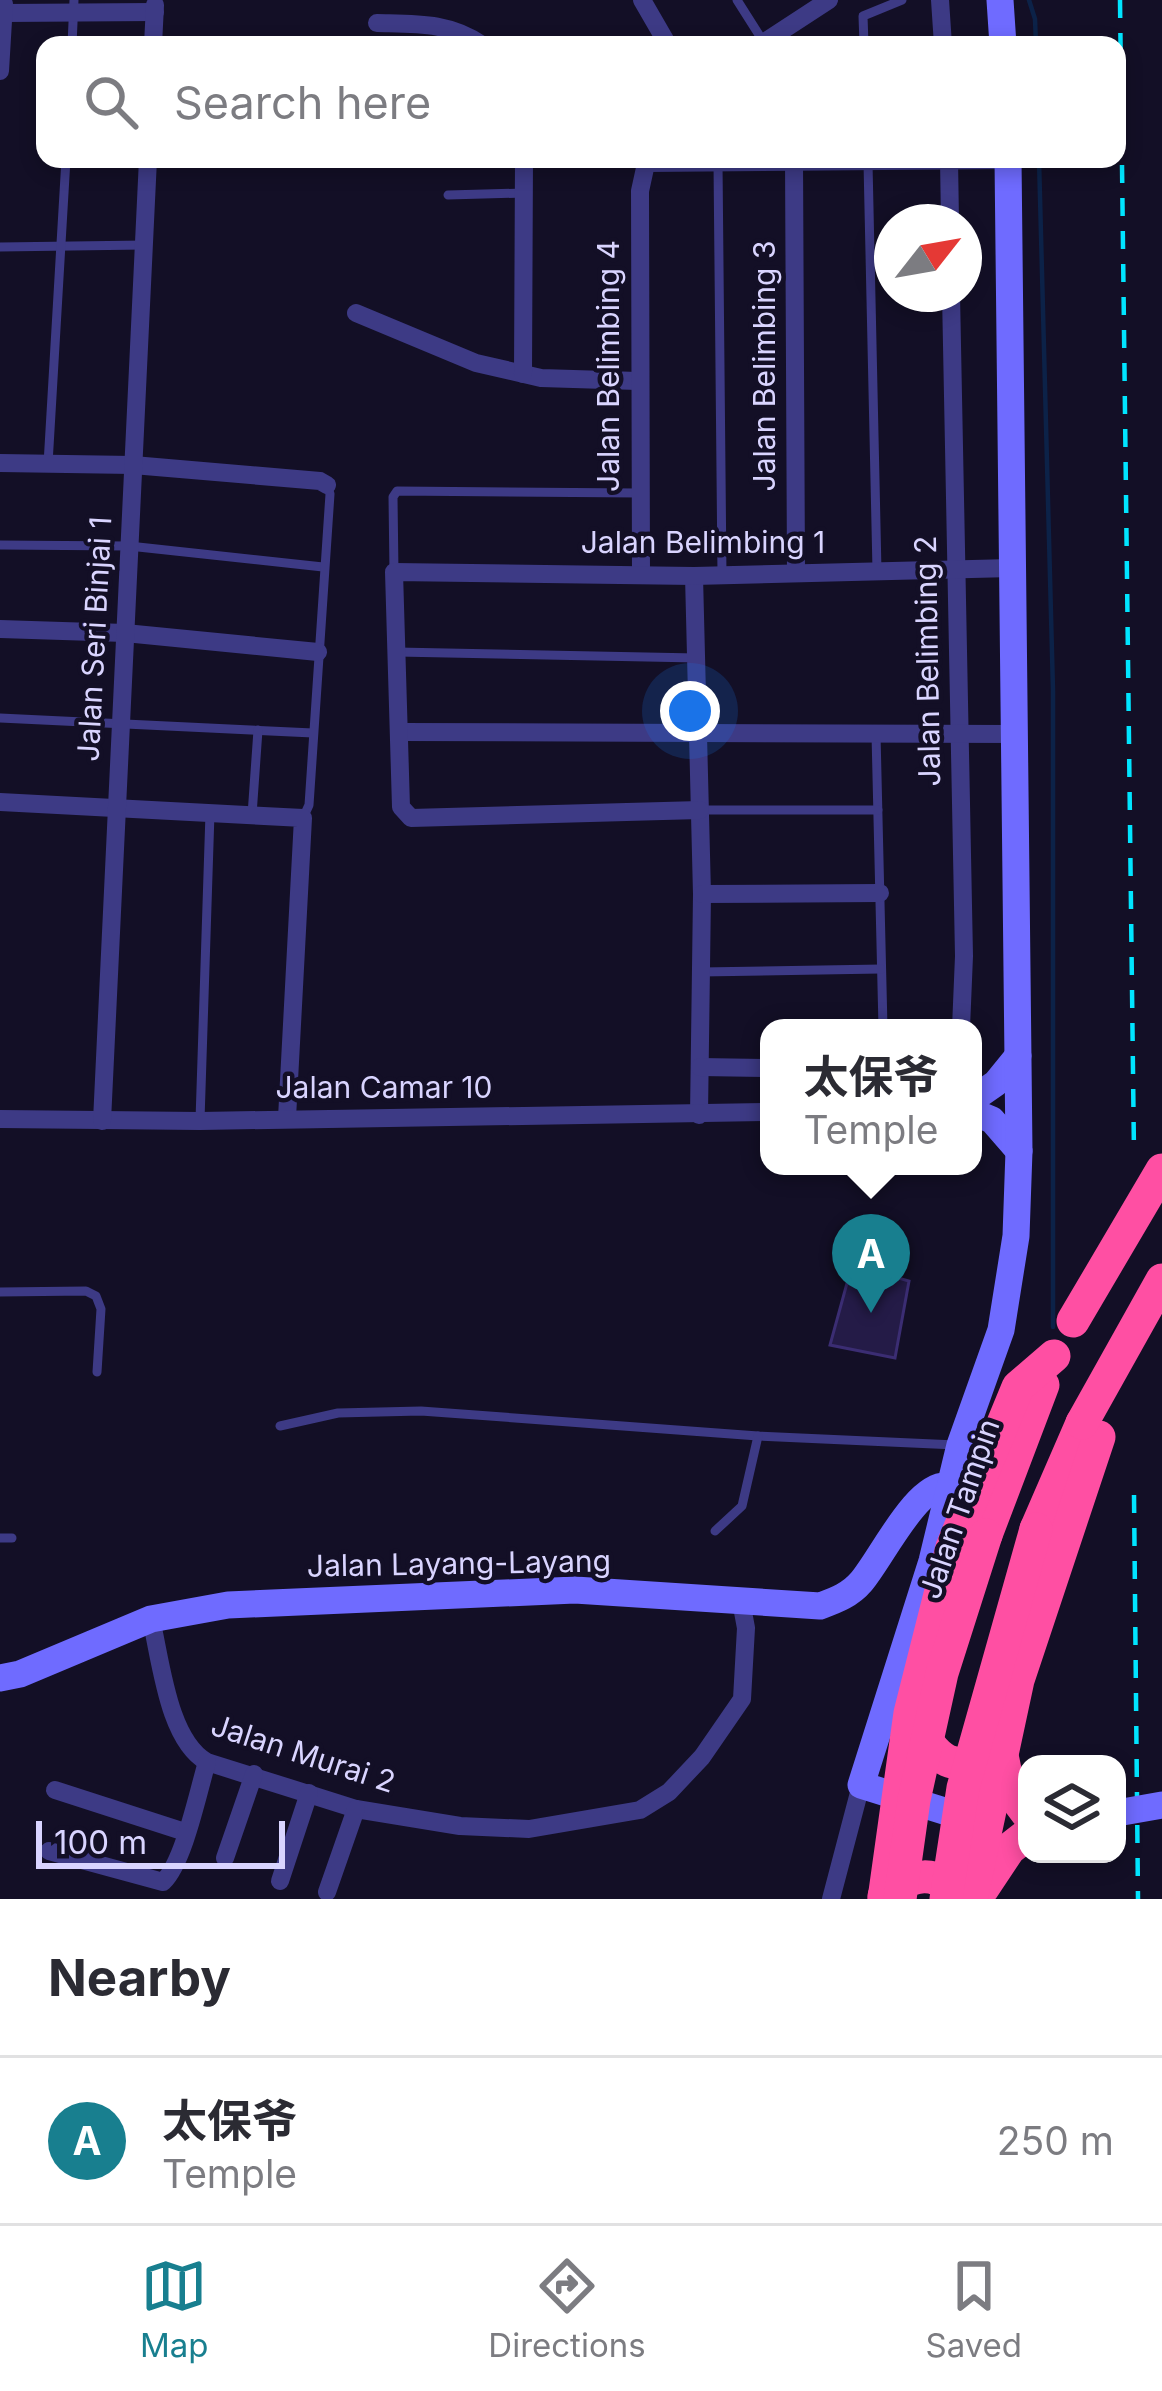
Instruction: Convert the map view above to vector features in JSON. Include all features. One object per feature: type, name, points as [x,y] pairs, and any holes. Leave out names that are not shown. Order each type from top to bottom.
[{"type":"highway","name":"Jalan Tampin","points":[[889,1898],[942,1673],[986,1534],[1054,1356],[1162,1170]]},
{"type":"highway","points":[[974,1899],[1001,1746],[1091,1430],[1162,1280]]},
{"type":"highway","points":[[946,1899],[963,1788],[1036,1529],[1162,1314]]},
{"type":"highway","points":[[889,1898],[910,1713],[952,1547],[1018,1387],[1054,1356]]},
{"type":"highway","points":[[910,1713],[939,1756],[957,1764],[976,1762],[1001,1746]]},
{"type":"highway","points":[[1001,1746],[1009,1789],[1018,1802]]},
{"type":"highway","points":[[974,1899],[1018,1842]]},
{"type":"highway","points":[[889,1898],[900,1883],[922,1875],[950,1885],[960,1899]]},
{"type":"main road","points":[[1000,1],[1002,36]]},
{"type":"main road","points":[[1008,168],[1019,1151],[1016,1236],[1001,1330],[960,1445],[932,1562],[861,1785],[1018,1832]]},
{"type":"main road","points":[[982,1097],[1018,1056]]},
{"type":"main road","points":[[982,1113],[1019,1151]]},
{"type":"main road","name":"Jalan Layang-Layang","points":[[0,1678],[151,1619],[269,1602],[574,1590],[820,1606],[846,1596],[860,1583],[921,1498],[935,1486],[948,1486]]},
{"type":"main road","points":[[1126,1796],[1162,1790]]},
{"type":"main road","points":[[1126,1811],[1162,1804]]},
{"type":"main road","points":[[989,1826],[1018,1817]]},
{"type":"street","points":[[642,0],[663,36]]},
{"type":"street","points":[[791,36],[829,0]]},
{"type":"street","points":[[934,1],[941,36]]},
{"type":"street","points":[[0,71],[4,6],[155,6],[153,36]]},
{"type":"street","points":[[377,23],[434,24],[470,36]]},
{"type":"street","name":"Jalan Seri Binjai 1","points":[[102,1121],[148,168]]},
{"type":"street","points":[[523,374],[524,168]]},
{"type":"street","name":"Jalan Belimbing 4","points":[[640,575],[640,191],[645,168]]},
{"type":"street","name":"Jalan Belimbing 3","points":[[794,168],[796,573]]},
{"type":"street","points":[[949,168],[950,204]]},
{"type":"street","name":"Jalan Belimbing 2","points":[[952,312],[961,1019]]},
{"type":"street","points":[[356,313],[476,363],[523,374],[638,381]]},
{"type":"street","points":[[0,463],[133,465],[328,485]]},
{"type":"street","name":"Jalan Belimbing 1","points":[[394,572],[694,576],[1012,568]]},
{"type":"street","points":[[394,572],[401,807],[411,818],[700,810]]},
{"type":"street","points":[[694,576],[702,894],[699,1114]]},
{"type":"street","points":[[0,629],[125,634],[318,652]]},
{"type":"street","points":[[399,732],[1013,734]]},
{"type":"street","points":[[0,802],[303,818],[287,1118]]},
{"type":"street","points":[[702,894],[880,893]]},
{"type":"street","points":[[700,1067],[760,1068]]},
{"type":"street","points":[[982,1106],[1018,1105]]},
{"type":"street","name":"Jalan Camar 10","points":[[0,1119],[760,1112]]},
{"type":"street","name":"Jalan Murai 2","points":[[151,1619],[179,1730],[194,1754],[207,1762],[356,1809],[460,1826],[529,1829],[640,1810],[686,1775],[730,1722],[742,1699],[746,1628],[741,1601]]},
{"type":"street","points":[[49,1851],[160,1883],[169,1879],[207,1762]]},
{"type":"street","points":[[225,1858],[254,1774]]},
{"type":"street","points":[[831,1899],[861,1785]]},
{"type":"street","points":[[55,1790],[185,1832]]},
{"type":"street","points":[[280,1881],[309,1793]]},
{"type":"street","points":[[327,1892],[356,1809]]},
{"type":"lane","points":[[737,0],[757,36]]},
{"type":"lane","points":[[864,36],[863,16],[902,0]]},
{"type":"lane","points":[[72,36],[74,6]]},
{"type":"lane","points":[[48,464],[66,168]]},
{"type":"lane","points":[[718,168],[722,575]]},
{"type":"lane","points":[[868,168],[878,572]]},
{"type":"lane","points":[[448,195],[524,193]]},
{"type":"lane","points":[[0,247],[144,245]]},
{"type":"lane","points":[[303,818],[309,805],[328,485]]},
{"type":"lane","points":[[394,572],[393,497],[397,491],[638,493]]},
{"type":"lane","points":[[0,545],[129,546],[323,567]]},
{"type":"lane","points":[[397,652],[697,658]]},
{"type":"lane","points":[[0,718],[313,733]]},
{"type":"lane","points":[[252,815],[258,730]]},
{"type":"lane","points":[[876,734],[883,1019]]},
{"type":"lane","points":[[700,810],[878,810]]},
{"type":"lane","points":[[200,1120],[210,813]]},
{"type":"lane","points":[[701,972],[881,968]]},
{"type":"lane","points":[[0,1292],[86,1291],[96,1296],[101,1309],[97,1372]]},
{"type":"lane","points":[[280,1426],[338,1413],[421,1411],[758,1436],[960,1445]]},
{"type":"lane","points":[[715,1531],[742,1506],[758,1436]]},
{"type":"building","points":[[852,1265],[909,1281],[895,1358],[830,1345]]},
{"type":"waterway","points":[[1029,0],[1036,36]]},
{"type":"waterway","points":[[1039,168],[1053,691],[1053,1327]]},
{"type":"railway","points":[[1120,0],[1120,36]]},
{"type":"railway","points":[[1122,168],[1134,1154]]},
{"type":"railway","points":[[1134,1495],[1138,1899]]},
{"type":"place","name":"太保爷","points":[[871,1313]]}]
